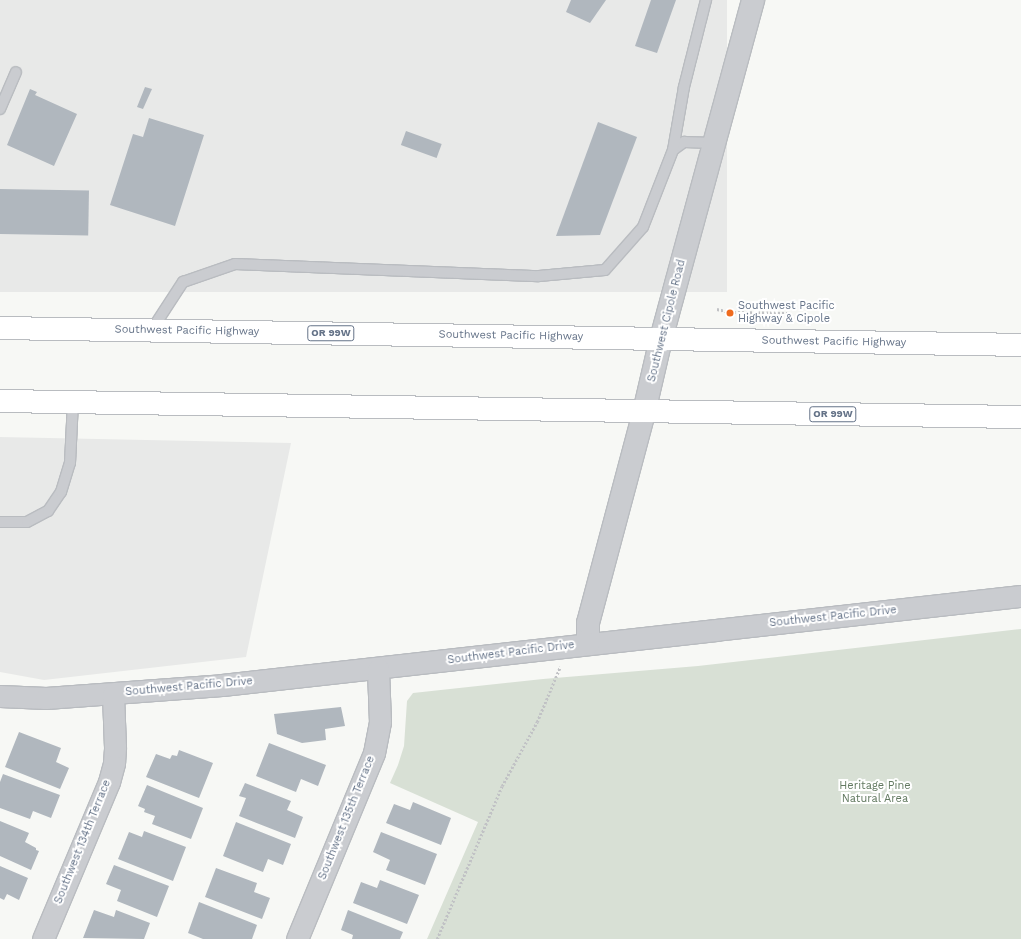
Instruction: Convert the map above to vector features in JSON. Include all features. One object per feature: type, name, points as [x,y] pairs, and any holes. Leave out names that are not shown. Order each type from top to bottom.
[{"type":"highway","name":"Southwest Pacific Highway","points":[[0,328],[1021,345]]},
{"type":"highway","name":"OR 99W","points":[[0,401],[1021,417]]},
{"type":"street","name":"Southwest Cipole Road","points":[[588,643],[588,623],[644,412],[661,339],[753,0]]},
{"type":"street","name":"Southwest Pacific Drive","points":[[0,696],[46,698],[113,694],[378,669],[588,643],[1021,596]]},
{"type":"street","name":"Southwest 135th Terrace","points":[[297,939],[374,753],[380,722],[378,669]]},
{"type":"street","name":"Southwest 134th Terrace","points":[[43,939],[109,782],[114,763],[115,747],[113,694]]},
{"type":"lane","points":[[151,331],[183,282],[235,264],[539,276],[605,270],[643,227],[673,150],[684,87],[706,0]]},
{"type":"lane","points":[[0,109],[16,72]]},
{"type":"lane","points":[[673,150],[684,142],[714,143]]},
{"type":"lane","points":[[0,522],[27,522],[48,511],[61,492],[70,463],[73,402]]},
{"type":"path","points":[[717,309],[730,312],[787,313]]},
{"type":"path","points":[[437,939],[502,786],[537,722],[560,668],[557,647]]},
{"type":"shaded area","points":[[0,0],[727,0],[727,292],[0,292]]},
{"type":"shaded area","points":[[0,437],[291,443],[246,657],[44,680],[0,672]]},
{"type":"green space","name":"Heritage Pine Natural Area","points":[[1021,629],[1021,939],[427,939],[478,822],[390,783],[404,746],[407,701],[413,693],[543,679],[698,666]]},
{"type":"building","points":[[571,0],[606,0],[590,23],[566,12]]},
{"type":"building","points":[[651,0],[676,0],[657,53],[635,46]]},
{"type":"building","points":[[145,87],[152,89],[143,109],[137,107]]},
{"type":"building","points":[[30,89],[37,92],[35,95],[77,114],[54,166],[7,145]]},
{"type":"building","points":[[149,118],[204,135],[175,226],[110,205],[133,134],[143,137]]},
{"type":"building","points":[[598,122],[637,137],[600,235],[556,236]]},
{"type":"building","points":[[406,131],[442,144],[437,158],[401,145]]},
{"type":"building","points":[[0,189],[89,191],[88,236],[0,234]]},
{"type":"building","points":[[341,707],[345,726],[325,729],[326,740],[302,743],[277,734],[274,714]]},
{"type":"building","points":[[19,732],[61,748],[56,762],[69,768],[60,789],[5,767]]},
{"type":"building","points":[[269,743],[326,765],[318,786],[301,779],[296,792],[256,776]]},
{"type":"building","points":[[179,750],[213,763],[199,798],[146,777],[156,754],[170,759],[172,755],[177,756]]},
{"type":"building","points":[[3,774],[60,795],[51,818],[33,811],[30,819],[0,808],[0,782]]},
{"type":"building","points":[[245,783],[291,801],[287,810],[303,817],[295,838],[239,816],[246,798],[239,796]]},
{"type":"building","points":[[147,785],[203,808],[191,839],[152,824],[155,816],[144,812],[145,809],[138,806]]},
{"type":"building","points":[[413,802],[451,818],[441,845],[386,823],[394,804],[410,810]]},
{"type":"building","points":[[0,821],[29,833],[25,842],[39,851],[31,870],[0,856]]},
{"type":"building","points":[[236,822],[291,844],[283,865],[268,859],[263,872],[223,856]]},
{"type":"building","points":[[144,831],[186,847],[173,881],[118,859],[129,832],[142,837]]},
{"type":"building","points":[[381,832],[437,854],[425,885],[386,870],[390,860],[373,852]]},
{"type":"building","points":[[114,865],[169,886],[157,917],[117,901],[121,890],[106,884]]},
{"type":"building","points":[[0,866],[28,878],[19,900],[7,894],[4,900],[0,898]]},
{"type":"building","points":[[216,868],[257,883],[254,892],[270,898],[262,919],[205,897]]},
{"type":"building","points":[[380,880],[419,895],[407,924],[353,903],[361,882],[377,888]]},
{"type":"building","points":[[199,902],[257,925],[252,939],[203,939],[188,933]]},
{"type":"building","points":[[94,910],[114,917],[116,910],[150,923],[144,939],[83,938]]},
{"type":"building","points":[[348,910],[403,932],[400,939],[352,939],[353,935],[341,930]]},
{"type":"place","name":"Southwest Pacific Highway & Cipole","points":[[730,313]]}]
